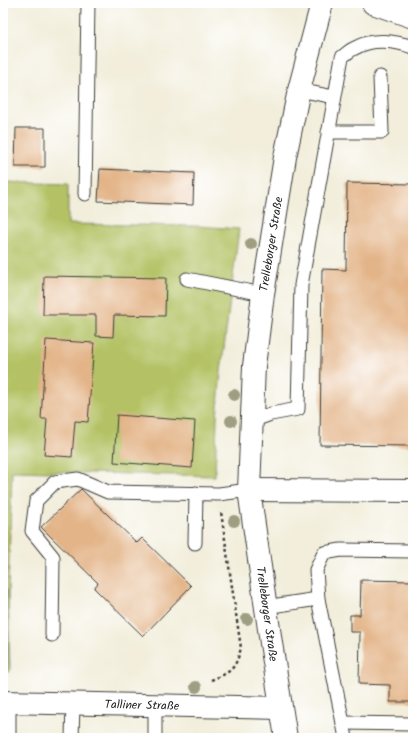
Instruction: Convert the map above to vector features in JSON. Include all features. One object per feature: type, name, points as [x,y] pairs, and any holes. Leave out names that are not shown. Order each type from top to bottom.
[{"type":"street","name":"Trelleborger Straße","points":[[286,738],[280,708],[249,490],[254,366],[262,294],[285,157],[299,90],[322,3]]},
{"type":"street","points":[[373,3],[413,17]]},
{"type":"street","points":[[249,490],[413,491]]},
{"type":"street","name":"Talliner Straße","points":[[6,702],[280,708]]},
{"type":"lane","points":[[85,194],[88,3]]},
{"type":"lane","points":[[252,420],[271,414],[298,409],[301,285],[342,57],[355,48],[369,43],[390,41],[413,47]]},
{"type":"lane","points":[[328,132],[382,132],[380,77]]},
{"type":"lane","points":[[299,90],[334,97]]},
{"type":"lane","points":[[187,279],[262,294]]},
{"type":"lane","points":[[52,635],[53,558],[32,531],[36,501],[55,482],[78,479],[108,492],[219,494],[249,490]]},
{"type":"lane","points":[[195,543],[196,493]]},
{"type":"lane","points":[[346,738],[318,599],[316,570],[324,553],[341,550],[413,551]]},
{"type":"lane","points":[[265,607],[318,599]]},
{"type":"lane","points":[[6,702],[9,738]]},
{"type":"lane","points":[[72,738],[73,704]]},
{"type":"lane","points":[[155,705],[155,738]]},
{"type":"lane","points":[[343,723],[413,724]]},
{"type":"path","points":[[211,680],[228,673],[237,662],[241,648],[228,568],[219,494]]},
{"type":"green space","points":[[3,182],[68,184],[68,224],[198,226],[239,229],[221,371],[217,418],[215,476],[12,471],[8,591],[3,591]]},
{"type":"green space","points":[[3,591],[8,591],[10,672],[3,672]]},
{"type":"building","points":[[16,128],[45,128],[45,167],[15,167]]},
{"type":"building","points":[[100,169],[194,173],[193,205],[98,201]]},
{"type":"building","points":[[347,183],[413,184],[413,446],[320,445],[322,269],[346,270]]},
{"type":"building","points":[[44,276],[166,278],[165,316],[114,315],[113,337],[96,336],[96,315],[43,315]]},
{"type":"building","points":[[46,340],[94,343],[88,422],[75,421],[72,457],[44,455],[47,419],[41,419]]},
{"type":"building","points":[[117,415],[195,421],[192,468],[114,462]]},
{"type":"building","points":[[81,489],[137,543],[142,538],[191,586],[143,636],[94,588],[98,583],[41,527]]},
{"type":"building","points":[[361,580],[413,581],[413,702],[390,702],[390,685],[359,684],[360,632],[350,632],[350,615],[360,615]]}]
